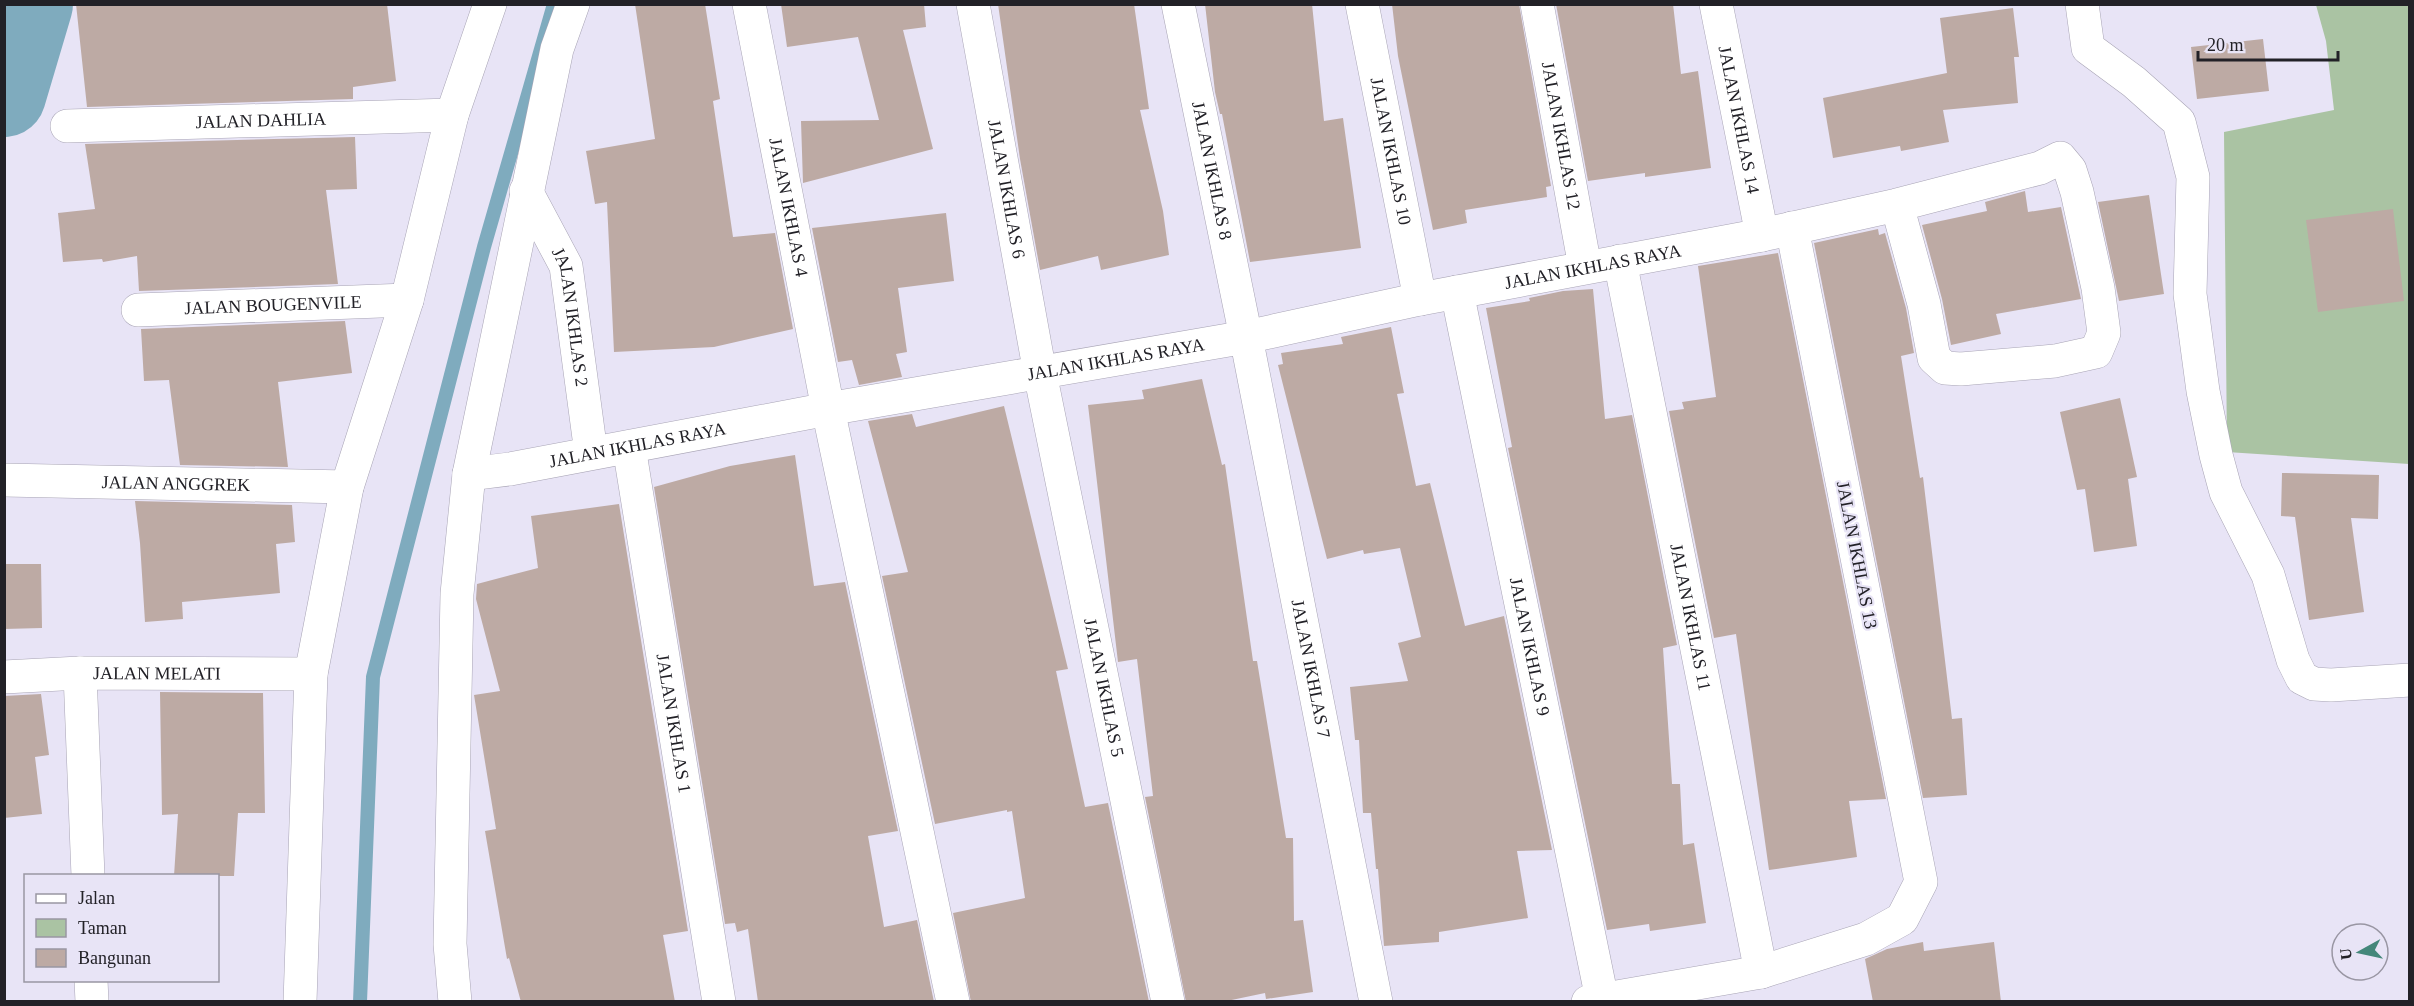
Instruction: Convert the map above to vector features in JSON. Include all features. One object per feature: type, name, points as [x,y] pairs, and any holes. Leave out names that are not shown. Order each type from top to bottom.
[{"type":"street","points":[[300,1002],[311,674],[347,487],[407,300],[452,115],[490,4]]},
{"type":"street","points":[[455,1002],[450,944],[457,594],[469,474],[557,49],[573,4]]},
{"type":"street","name":"JALAN IKHLAS 4","points":[[749,4],[828,408],[953,1002]]},
{"type":"street","name":"JALAN IKHLAS 6","points":[[973,4],[1040,373]]},
{"type":"street","name":"JALAN IKHLAS 8","points":[[1178,4],[1246,337]]},
{"type":"street","name":"JALAN IKHLAS 10","points":[[1362,4],[1420,299]]},
{"type":"street","name":"JALAN IKHLAS 12","points":[[1537,4],[1585,267]]},
{"type":"street","name":"JALAN IKHLAS 14","points":[[1716,4],[1777,232]]},
{"type":"street","points":[[2082,4],[2088,48],[2134,82],[2180,122],[2193,177],[2190,294],[2207,412],[2226,492],[2268,575],[2293,660],[2302,678],[2314,684],[2409,680]]},
{"type":"street","name":"JALAN DAHLIA","points":[[67,126],[452,115]]},
{"type":"street","name":"JALAN IKHLAS RAYA","points":[[469,474],[629,447],[828,408],[1246,337],[1420,299],[1777,232],[1897,205],[2040,168],[2061,158],[2070,170],[2077,192],[2098,288],[2104,333],[2096,352],[2055,361],[1961,369],[1945,368],[1934,358],[1924,304],[1897,205]]},
{"type":"street","name":"JALAN IKHLAS 2","points":[[526,191],[566,266],[591,453]]},
{"type":"street","name":"JALAN IKHLAS 13","points":[[1761,972],[1866,939],[1902,919],[1921,882],[1777,232]]},
{"type":"street","name":"JALAN IKHLAS 11","points":[[1620,261],[1761,972]]},
{"type":"street","name":"JALAN IKHLAS 9","points":[[1457,292],[1595,1000]]},
{"type":"street","name":"JALAN BOUGENVILE","points":[[138,310],[407,300]]},
{"type":"street","name":"JALAN IKHLAS 7","points":[[1246,337],[1376,1002]]},
{"type":"street","name":"JALAN IKHLAS 5","points":[[1040,373],[1168,1002]]},
{"type":"street","name":"JALAN IKHLAS 1","points":[[629,447],[719,1002]]},
{"type":"street","name":"JALAN ANGGREK","points":[[4,480],[347,487]]},
{"type":"street","points":[[80,673],[87,874]]},
{"type":"street","name":"JALAN MELATI","points":[[4,677],[80,673],[311,674]]},
{"type":"street","points":[[1595,1000],[1761,972]]},
{"type":"street","points":[[91,982],[92,1002]]},
{"type":"green space","points":[[4,5],[29,5],[5,91]]},
{"type":"green space","points":[[2316,5],[2409,5],[2409,464],[2227,452],[2224,132],[2334,110],[2326,41]]},
{"type":"building","points":[[76,4],[387,4],[396,81],[353,87],[353,99],[87,107]]},
{"type":"building","points":[[635,4],[705,4],[720,99],[713,101],[733,237],[775,233],[793,329],[714,347],[614,352],[607,202],[595,204],[586,151],[655,139]]},
{"type":"building","points":[[781,4],[924,4],[926,27],[903,30],[933,149],[803,183],[801,121],[879,120],[858,37],[787,47]]},
{"type":"building","points":[[998,4],[1134,4],[1149,109],[1140,110],[1163,211],[1169,255],[1101,270],[1098,256],[1040,270],[1020,159]]},
{"type":"building","points":[[1205,4],[1312,4],[1324,121],[1343,118],[1361,248],[1250,262],[1222,114],[1220,114],[1215,92]]},
{"type":"building","points":[[1392,4],[1519,4],[1551,186],[1546,187],[1547,197],[1465,210],[1467,223],[1433,230],[1398,56]]},
{"type":"building","points":[[1556,4],[1673,4],[1681,74],[1698,71],[1711,168],[1645,177],[1645,173],[1588,181]]},
{"type":"building","points":[[2013,8],[2019,57],[2014,57],[2018,103],[1943,110],[1949,142],[1901,151],[1900,146],[1833,158],[1823,98],[1947,73],[1940,18]]},
{"type":"building","points":[[2263,39],[2269,91],[2197,99],[2191,47]]},
{"type":"building","points":[[355,137],[357,189],[326,190],[338,284],[139,291],[137,256],[103,262],[102,259],[63,262],[58,213],[95,209],[85,144]]},
{"type":"building","points":[[2025,191],[2028,212],[2061,207],[2081,299],[1996,314],[2001,334],[1951,345],[1942,299],[1922,225],[1987,211],[1985,202]]},
{"type":"building","points":[[2149,195],[2164,294],[2119,301],[2098,202]]},
{"type":"building","points":[[2393,209],[2404,301],[2318,312],[2306,220]]},
{"type":"building","points":[[946,213],[954,281],[898,288],[907,352],[896,354],[902,377],[859,385],[852,360],[838,362],[812,228]]},
{"type":"building","points":[[1878,229],[1879,235],[1885,233],[1906,308],[1914,353],[1901,356],[1920,478],[1923,477],[1952,719],[1962,718],[1967,795],[1923,798],[1814,243]]},
{"type":"building","points":[[1778,253],[1886,799],[1849,801],[1857,857],[1769,870],[1736,634],[1714,638],[1669,411],[1684,409],[1682,402],[1716,397],[1698,266]]},
{"type":"building","points":[[1593,289],[1605,419],[1632,415],[1677,645],[1663,648],[1672,784],[1680,784],[1683,845],[1694,843],[1706,923],[1650,931],[1649,924],[1607,930],[1508,448],[1512,447],[1486,308],[1530,301],[1529,298],[1563,291]]},
{"type":"building","points":[[345,321],[352,373],[278,382],[288,467],[180,465],[169,380],[144,381],[141,329]]},
{"type":"building","points":[[1391,327],[1404,393],[1397,394],[1416,486],[1430,483],[1465,626],[1504,616],[1552,850],[1517,851],[1528,918],[1439,932],[1439,942],[1384,946],[1371,813],[1363,813],[1359,740],[1355,740],[1350,687],[1408,681],[1398,643],[1421,637],[1400,548],[1364,554],[1363,550],[1327,559],[1278,365],[1283,364],[1281,353],[1343,344],[1341,337]]},
{"type":"building","points":[[1202,379],[1222,465],[1225,464],[1253,661],[1257,661],[1286,838],[1293,838],[1294,921],[1303,920],[1313,992],[1266,999],[1265,993],[1222,1002],[1186,1002],[1145,797],[1153,796],[1137,659],[1118,662],[1088,405],[1144,399],[1142,390]]},
{"type":"building","points":[[2120,398],[2137,477],[2128,479],[2137,546],[2094,552],[2085,489],[2077,490],[2060,412]]},
{"type":"building","points":[[1004,406],[1068,669],[1056,671],[1085,807],[1108,803],[1149,1002],[971,1002],[953,913],[1025,898],[1012,811],[1007,812],[1007,810],[935,824],[882,576],[908,572],[868,421],[912,414],[916,427]]},
{"type":"building","points":[[795,455],[814,586],[845,582],[898,831],[868,836],[884,927],[917,920],[934,1002],[758,1002],[748,929],[737,932],[735,923],[725,924],[654,487],[730,466]]},
{"type":"building","points":[[2282,473],[2379,475],[2378,519],[2351,518],[2364,612],[2309,620],[2295,517],[2281,516]]},
{"type":"building","points":[[135,501],[292,505],[295,542],[276,544],[280,593],[182,602],[183,619],[145,622]]},
{"type":"building","points":[[619,504],[688,931],[663,935],[675,1002],[521,1002],[509,958],[507,959],[485,831],[496,829],[474,695],[500,691],[476,599],[477,584],[538,568],[531,516]]},
{"type":"building","points":[[4,564],[41,564],[42,628],[4,629]]},
{"type":"building","points":[[160,692],[263,693],[265,813],[238,813],[234,876],[174,874],[178,814],[162,815]]},
{"type":"building","points":[[41,694],[49,755],[35,757],[42,814],[4,818],[4,696]]},
{"type":"building","points":[[1923,942],[1924,951],[1994,942],[2001,1002],[1873,1002],[1865,959],[1887,949]]},
{"type":"waterway","points":[[4,95],[31,4]]},
{"type":"waterway","points":[[360,1002],[373,677],[484,247],[554,4]]}]
